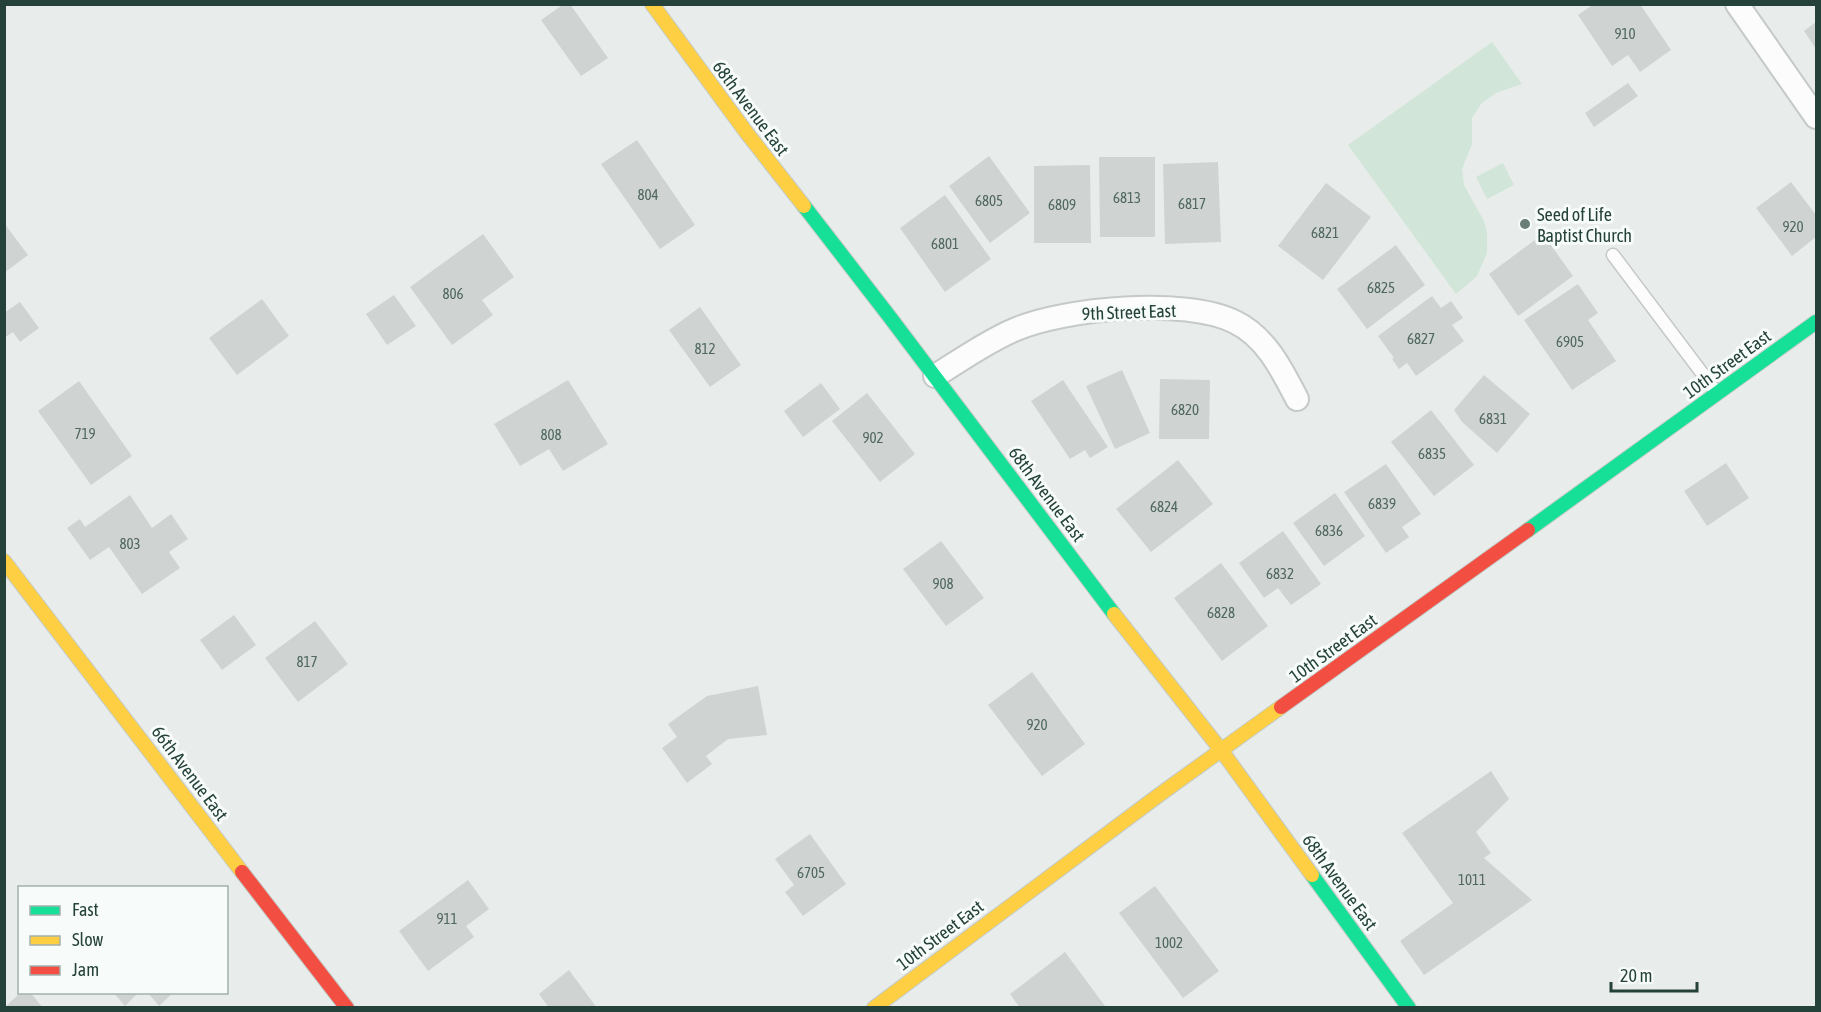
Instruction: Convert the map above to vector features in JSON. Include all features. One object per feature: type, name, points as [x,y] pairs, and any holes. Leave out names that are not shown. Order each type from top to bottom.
[{"type":"street","name":"68th Avenue East","points":[[652,4],[746,132],[935,376],[1124,627],[1221,750],[1409,1008]]},
{"type":"street","points":[[1737,4],[1816,117]]},
{"type":"street","name":"9th Street East","points":[[935,376],[980,347],[1015,329],[1055,317],[1089,311],[1172,308],[1206,313],[1235,322],[1256,337],[1277,361],[1297,399]]},
{"type":"street","name":"10th Street East","points":[[874,1008],[1159,795],[1816,322]]},
{"type":"street","name":"66th Avenue East","points":[[5,563],[347,1008]]},
{"type":"lane","points":[[1613,255],[1718,393]]},
{"type":"green space","points":[[1492,42],[1522,84],[1496,93],[1481,104],[1472,118],[1472,144],[1462,169],[1464,185],[1484,221],[1487,232],[1487,253],[1477,276],[1456,294],[1348,145]]},
{"type":"green space","points":[[1503,163],[1514,185],[1487,199],[1476,177]]},
{"type":"building","points":[[564,4],[570,4],[608,58],[581,76],[541,20]]},
{"type":"building","points":[[1594,4],[1640,4],[1671,50],[1640,72],[1628,55],[1612,66],[1578,15]]},
{"type":"building","points":[[1816,22],[1816,49],[1804,31]]},
{"type":"building","points":[[1628,83],[1638,96],[1594,127],[1585,113]]},
{"type":"building","points":[[637,140],[695,225],[660,249],[601,164]]},
{"type":"building","points":[[989,156],[1030,213],[990,243],[949,186]]},
{"type":"building","points":[[1099,157],[1155,157],[1155,237],[1100,237]]},
{"type":"building","points":[[1218,162],[1221,242],[1165,244],[1163,164]]},
{"type":"building","points":[[1090,165],[1091,243],[1034,243],[1034,166]]},
{"type":"building","points":[[1791,182],[1816,215],[1816,237],[1792,256],[1756,208]]},
{"type":"building","points":[[1326,183],[1371,217],[1323,280],[1278,246]]},
{"type":"building","points":[[945,195],[991,259],[945,292],[900,228]]},
{"type":"building","points":[[4,223],[28,255],[4,273]]},
{"type":"building","points":[[483,234],[514,277],[482,300],[493,315],[452,345],[410,287]]},
{"type":"building","points":[[1543,234],[1573,276],[1518,316],[1489,274]]},
{"type":"building","points":[[1396,245],[1425,285],[1367,329],[1337,289]]},
{"type":"building","points":[[1578,284],[1598,313],[1588,320],[1616,361],[1572,390],[1524,320]]},
{"type":"building","points":[[394,295],[416,326],[387,345],[366,314]]},
{"type":"building","points":[[1432,296],[1441,308],[1451,301],[1463,318],[1452,325],[1464,341],[1416,376],[1407,363],[1399,369],[1378,336]]},
{"type":"building","points":[[262,299],[289,336],[237,375],[209,338]]},
{"type":"building","points":[[20,302],[39,328],[20,342],[13,332],[4,338],[4,313]]},
{"type":"building","points":[[700,307],[741,365],[710,387],[669,330]]},
{"type":"building","points":[[1122,370],[1150,433],[1115,449],[1086,386]]},
{"type":"building","points":[[1484,375],[1530,414],[1497,453],[1462,422],[1454,410]]},
{"type":"building","points":[[1160,379],[1210,380],[1209,439],[1159,439]]},
{"type":"building","points":[[568,380],[608,444],[563,471],[549,449],[520,466],[494,424]]},
{"type":"building","points":[[1063,380],[1108,447],[1090,458],[1085,450],[1070,459],[1031,401]]},
{"type":"building","points":[[79,381],[132,456],[91,485],[38,411]]},
{"type":"building","points":[[821,383],[840,409],[803,437],[784,411]]},
{"type":"building","points":[[867,393],[915,454],[880,482],[832,421]]},
{"type":"building","points":[[1431,410],[1474,465],[1434,496],[1391,442]]},
{"type":"building","points":[[1178,460],[1213,504],[1151,552],[1116,509]]},
{"type":"building","points":[[1726,463],[1749,498],[1707,526],[1684,491]]},
{"type":"building","points":[[1386,464],[1421,514],[1402,527],[1409,537],[1386,553],[1344,492]]},
{"type":"building","points":[[1335,493],[1365,536],[1324,566],[1293,523]]},
{"type":"building","points":[[130,495],[152,528],[171,514],[188,539],[169,552],[180,568],[142,594],[109,547],[90,560],[67,528],[80,519],[85,527]]},
{"type":"building","points":[[1283,531],[1321,584],[1291,605],[1278,588],[1264,598],[1239,563]]},
{"type":"building","points":[[941,541],[984,598],[946,626],[903,569]]},
{"type":"building","points":[[1221,563],[1268,626],[1222,661],[1174,598]]},
{"type":"building","points":[[234,615],[256,645],[222,670],[200,640]]},
{"type":"building","points":[[315,621],[348,664],[298,702],[265,658]]},
{"type":"building","points":[[1032,672],[1085,744],[1042,776],[988,705]]},
{"type":"building","points":[[758,686],[767,735],[728,739],[706,756],[712,764],[687,783],[662,748],[677,737],[668,724],[707,696]]},
{"type":"building","points":[[1491,771],[1509,799],[1476,832],[1491,853],[1484,858],[1532,900],[1424,975],[1400,941],[1453,903],[1402,833]]},
{"type":"building","points":[[810,834],[846,884],[803,916],[785,892],[794,885],[775,859]]},
{"type":"building","points":[[468,880],[489,909],[466,926],[474,937],[428,971],[399,931]]},
{"type":"building","points":[[1155,886],[1219,971],[1183,998],[1119,913]]},
{"type":"building","points":[[1065,952],[1105,1006],[1103,1008],[1020,1008],[1010,994]]},
{"type":"building","points":[[569,970],[597,1008],[549,1008],[539,994]]},
{"type":"building","points":[[19,994],[32,994],[43,1008],[4,1008]]},
{"type":"building","points":[[115,994],[137,994],[125,1006]]},
{"type":"building","points":[[149,994],[172,994],[159,1006]]},
{"type":"traffic: fast","points":[[804,206],[1114,614]]},
{"type":"traffic: fast","points":[[1528,530],[1816,322]]},
{"type":"traffic: fast","points":[[1312,875],[1409,1008]]},
{"type":"traffic: slow","points":[[652,4],[746,132],[804,206]]},
{"type":"traffic: slow","points":[[4,561],[242,872]]},
{"type":"traffic: slow","points":[[1114,614],[1221,750],[1312,875]]},
{"type":"traffic: slow","points":[[874,1008],[1281,707]]},
{"type":"traffic: jam","points":[[1281,707],[1528,530]]},
{"type":"traffic: jam","points":[[242,872],[347,1008]]},
{"type":"place","name":"Seed of Life Baptist Church","points":[[1525,224]]}]
